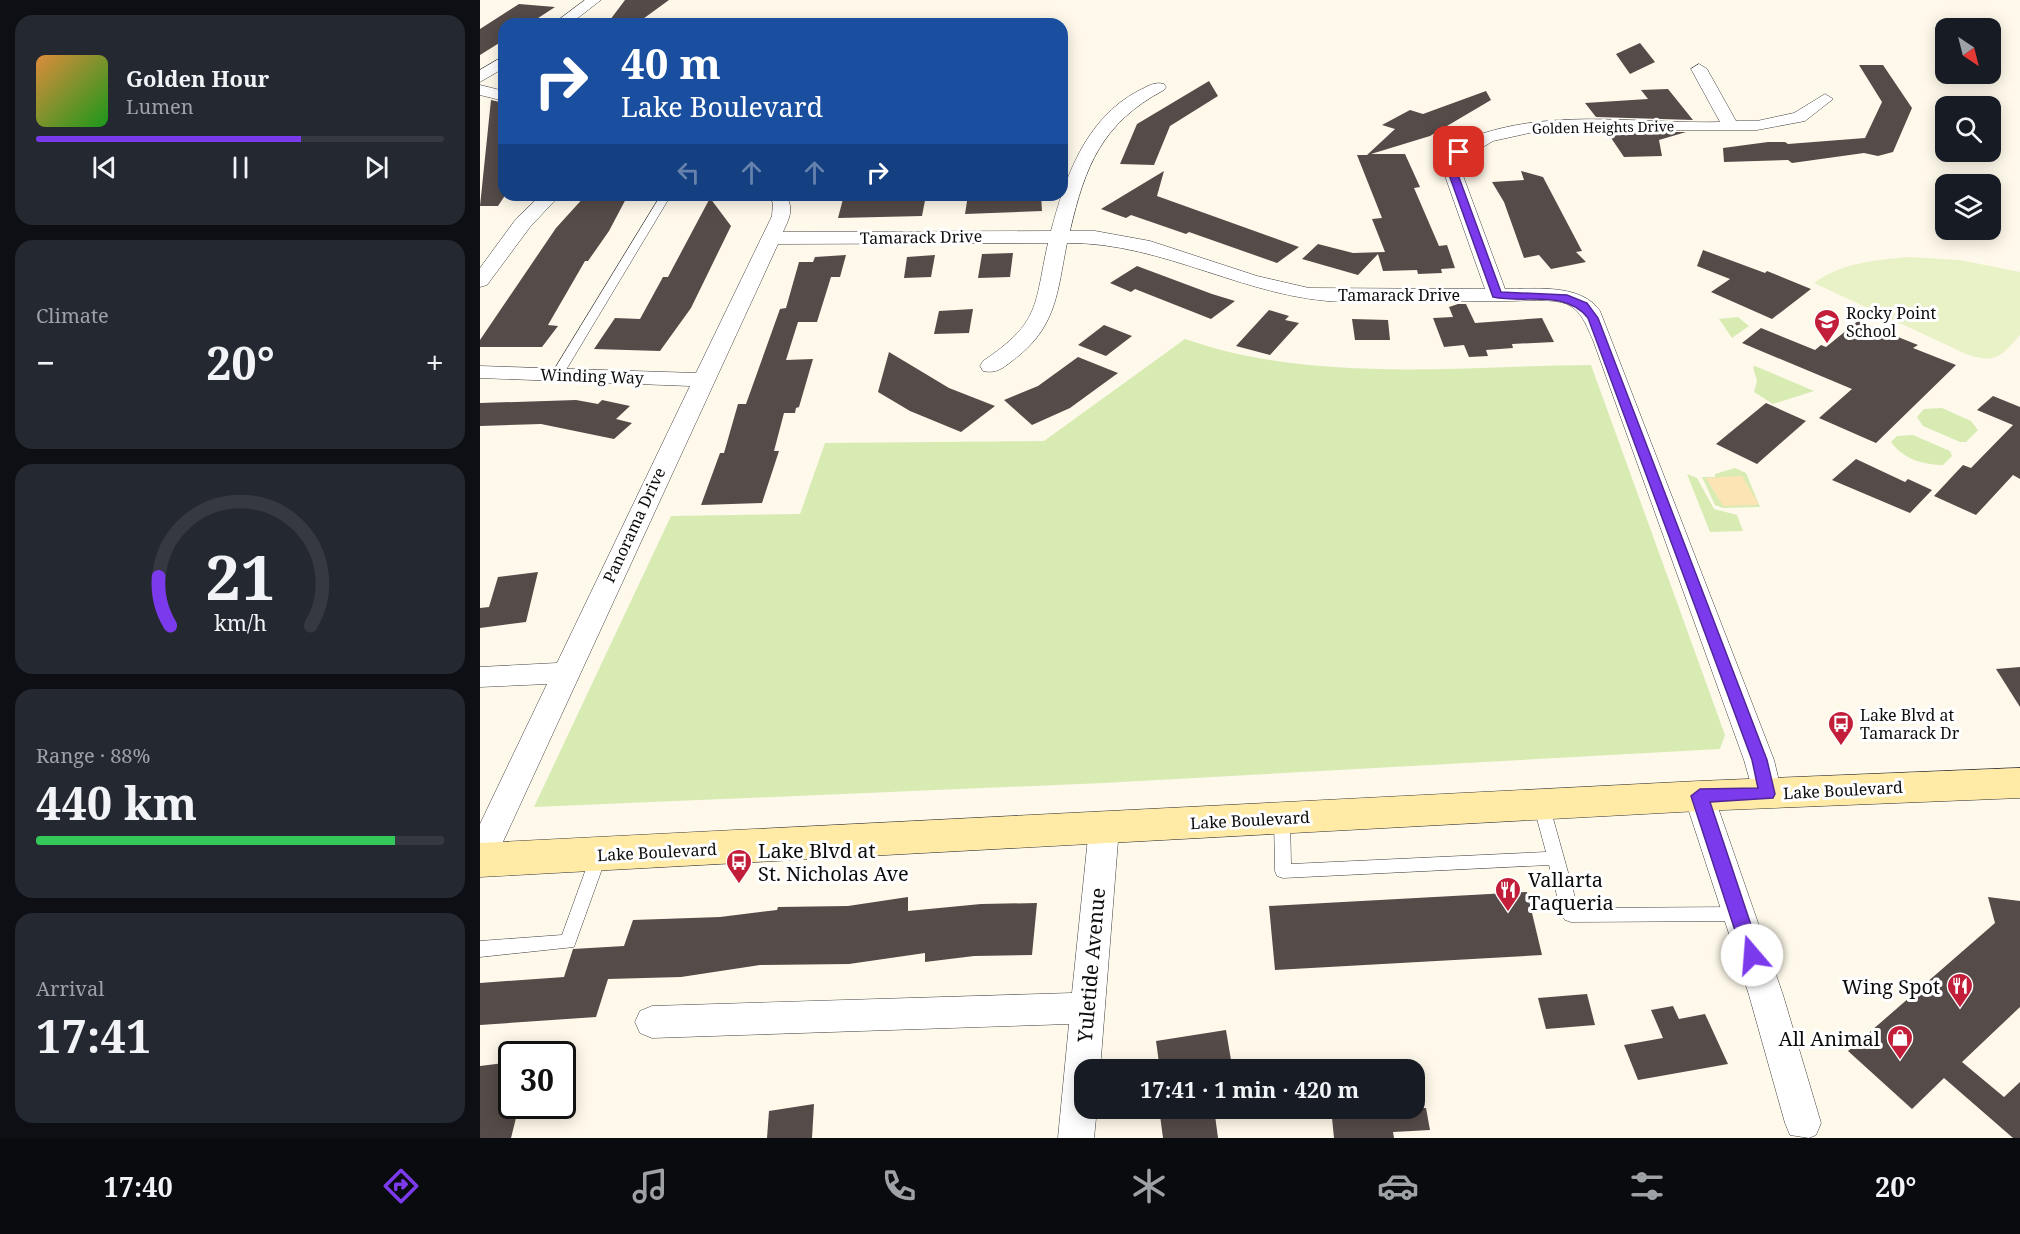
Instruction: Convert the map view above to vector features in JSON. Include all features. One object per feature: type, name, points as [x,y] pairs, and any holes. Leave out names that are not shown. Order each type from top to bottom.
[{"type":"main road","name":"Lake Boulevard","points":[[480,859],[599,855],[1700,796],[2020,783]]},
{"type":"street","points":[[568,18],[594,0]]},
{"type":"street","points":[[480,77],[498,65]]},
{"type":"street","points":[[1699,69],[1730,125]]},
{"type":"street","points":[[991,366],[1022,342],[1044,311],[1059,235],[1080,168],[1102,126],[1128,104],[1158,87]]},
{"type":"street","points":[[480,90],[498,94]]},
{"type":"street","name":"Golden Heights Drive","points":[[1497,295],[1453,172],[1454,157],[1482,138],[1537,127],[1730,125],[1794,119],[1812,112],[1825,99]]},
{"type":"street","points":[[480,281],[528,218],[545,201]]},
{"type":"street","name":"Panorama Drive","points":[[480,859],[564,673],[782,212],[780,201]]},
{"type":"street","name":"Tamarack Drive","points":[[770,238],[1059,235],[1095,237],[1138,244],[1251,280],[1309,294],[1346,296],[1497,295],[1563,297],[1574,300],[1590,311],[1612,366],[1759,760],[1767,794]]},
{"type":"street","name":"Winding Way","points":[[480,372],[703,380]]},
{"type":"street","points":[[480,677],[564,673]]},
{"type":"street","points":[[1700,796],[1803,1123]]},
{"type":"street","name":"Yuletide Avenue","points":[[1076,1138],[1104,828]]},
{"type":"street","points":[[652,1022],[1088,1008]]},
{"type":"lane","points":[[557,375],[662,201]]},
{"type":"lane","points":[[1541,804],[1571,915],[1739,914]]},
{"type":"lane","points":[[1282,818],[1283,872],[1555,858]]},
{"type":"lane","points":[[480,949],[568,942],[599,855]]},
{"type":"green space","points":[[1908,257],[1960,260],[2020,272],[2020,335],[1997,356],[1976,357],[1814,283],[1824,276],[1847,267],[1871,261]]},
{"type":"green space","points":[[1738,317],[1749,326],[1732,338],[1719,319]]},
{"type":"green space","points":[[1185,339],[1234,353],[1284,362],[1335,367],[1438,369],[1591,365],[1725,735],[1720,749],[1103,783],[534,807],[671,516],[800,514],[825,443],[1044,441]]},
{"type":"green space","points":[[1753,367],[1814,391],[1773,404],[1754,392],[1757,381]]},
{"type":"green space","points":[[1942,408],[1971,421],[1978,430],[1966,442],[1960,442],[1923,426],[1917,417],[1924,409]]},
{"type":"green space","points":[[1913,435],[1950,451],[1952,456],[1943,465],[1929,464],[1908,457],[1891,442],[1897,436]]},
{"type":"green space","points":[[1735,468],[1746,473],[1760,507],[1723,508],[1715,505],[1702,477],[1715,477],[1715,474]]},
{"type":"green space","points":[[1687,474],[1697,478],[1714,509],[1737,515],[1743,531],[1710,532]]},
{"type":"sand","points":[[1742,476],[1758,503],[1756,505],[1723,506],[1706,478]]},
{"type":"building","points":[[625,0],[669,0],[644,18],[612,18]]},
{"type":"building","points":[[519,4],[555,7],[538,18],[498,18],[498,44],[480,55],[480,29]]},
{"type":"building","points":[[1640,43],[1655,62],[1630,74],[1616,54]]},
{"type":"building","points":[[1859,65],[1883,65],[1912,108],[1893,152],[1878,156],[1864,153],[1792,163],[1788,160],[1724,162],[1723,148],[1768,142],[1788,144],[1865,138],[1882,102]]},
{"type":"building","points":[[1209,81],[1218,96],[1170,126],[1154,165],[1120,164],[1137,124]]},
{"type":"building","points":[[1668,89],[1693,120],[1596,117],[1585,103],[1648,99],[1641,90]]},
{"type":"building","points":[[1486,91],[1491,100],[1430,136],[1371,154],[1405,154],[1420,187],[1414,188],[1439,246],[1447,245],[1455,268],[1441,269],[1442,273],[1418,274],[1417,270],[1383,271],[1378,254],[1358,275],[1302,259],[1318,244],[1353,253],[1385,252],[1372,219],[1382,218],[1357,155],[1367,155],[1395,129],[1382,125],[1410,110],[1423,114]]},
{"type":"building","points":[[491,100],[498,102],[498,201],[501,201],[498,206],[480,206]]},
{"type":"building","points":[[1607,132],[1686,132],[1659,140],[1662,156],[1624,157]]},
{"type":"building","points":[[1164,171],[1157,196],[1299,247],[1277,263],[1189,232],[1186,234],[1131,215],[1126,218],[1101,209]]},
{"type":"building","points":[[1521,171],[1543,177],[1582,251],[1576,252],[1586,262],[1551,269],[1539,255],[1524,258],[1504,202],[1492,182],[1524,180]]},
{"type":"building","points":[[581,201],[625,201],[609,231],[588,261],[585,261],[548,325],[558,326],[542,347],[480,347],[480,340],[556,228]]},
{"type":"building","points":[[708,201],[712,201],[731,226],[691,308],[660,351],[594,349],[615,318],[640,319],[663,277],[668,277]]},
{"type":"building","points":[[842,201],[925,201],[922,216],[838,218]]},
{"type":"building","points":[[967,201],[1041,201],[1042,211],[965,214]]},
{"type":"building","points":[[1703,250],[1765,273],[1767,271],[1811,289],[1772,319],[1711,292],[1730,279],[1697,266]]},
{"type":"building","points":[[1013,253],[1010,277],[978,278],[982,254]]},
{"type":"building","points":[[846,255],[840,277],[831,277],[817,322],[798,322],[786,360],[813,359],[799,407],[796,408],[795,413],[784,413],[774,451],[779,451],[762,503],[701,505],[720,453],[724,453],[738,404],[746,404],[780,309],[786,308],[799,262],[813,262],[815,257]]},
{"type":"building","points":[[935,255],[931,277],[904,278],[907,257]]},
{"type":"building","points":[[1137,266],[1235,301],[1211,319],[1135,289],[1131,292],[1110,283]]},
{"type":"building","points":[[1466,304],[1475,323],[1542,318],[1554,342],[1512,344],[1513,348],[1486,350],[1488,356],[1469,357],[1464,345],[1444,347],[1433,318],[1453,317],[1449,307]]},
{"type":"building","points":[[973,309],[969,333],[934,334],[939,311]]},
{"type":"building","points":[[1269,310],[1289,316],[1285,320],[1299,323],[1270,355],[1236,346]]},
{"type":"building","points":[[1352,319],[1388,320],[1390,340],[1355,340]]},
{"type":"building","points":[[1858,321],[1918,345],[1913,348],[1956,365],[1876,443],[1819,418],[1852,389],[1742,343],[1761,328],[1815,350],[1821,345],[1826,347]]},
{"type":"building","points":[[1104,325],[1132,336],[1106,356],[1078,345]]},
{"type":"building","points":[[889,352],[949,388],[995,406],[961,432],[910,411],[878,392]]},
{"type":"building","points":[[1078,357],[1118,373],[1070,408],[1032,425],[1004,400],[1038,386]]},
{"type":"building","points":[[1993,396],[2020,407],[2020,479],[2013,475],[1976,515],[1934,496],[1963,465],[1971,468],[2013,425],[1977,410]]},
{"type":"building","points":[[576,400],[598,404],[602,400],[630,406],[616,419],[632,423],[614,439],[541,424],[480,426],[480,403]]},
{"type":"building","points":[[1766,403],[1806,421],[1757,464],[1716,444]]},
{"type":"building","points":[[1856,459],[1905,482],[1908,479],[1932,490],[1910,513],[1832,480]]},
{"type":"building","points":[[538,572],[526,622],[480,628],[480,608],[489,607],[498,577]]},
{"type":"building","points":[[2020,667],[2020,707],[1996,669]]},
{"type":"building","points":[[1527,892],[1542,955],[1275,970],[1269,906]]},
{"type":"building","points":[[908,897],[908,911],[981,904],[1037,903],[1032,955],[974,956],[925,962],[925,953],[849,964],[760,965],[681,977],[608,979],[596,1017],[480,1025],[480,983],[564,977],[573,949],[624,946],[633,920],[720,917],[777,910],[778,907],[848,906]]},
{"type":"building","points":[[1988,897],[2020,901],[2020,1007],[1962,1062],[2004,1097],[2020,1082],[2020,1138],[2013,1138],[1944,1078],[1912,1109],[1848,1051],[1995,923]]},
{"type":"building","points":[[1587,994],[1595,1025],[1546,1029],[1538,998]]},
{"type":"building","points":[[1673,1006],[1679,1019],[1705,1014],[1728,1064],[1638,1080],[1624,1045],[1663,1038],[1651,1010]]},
{"type":"building","points":[[1226,1030],[1231,1059],[1158,1059],[1156,1041]]},
{"type":"building","points":[[498,1064],[498,1119],[516,1119],[511,1138],[480,1138],[480,1066]]},
{"type":"building","points":[[814,1104],[812,1138],[767,1138],[769,1111]]},
{"type":"building","points":[[1426,1108],[1430,1130],[1393,1132],[1394,1138],[1334,1138],[1332,1119],[1425,1119]]},
{"type":"building","points":[[1160,1119],[1215,1119],[1218,1138],[1163,1138]]},
{"type":"place","name":"Rocky Point School","points":[[1827,345]]},
{"type":"place","name":"Lake Blvd at Tamarack Dr","points":[[1841,747]]},
{"type":"place","name":"Lake Blvd at St. Nicholas Ave","points":[[739,885]]},
{"type":"place","name":"Vallarta Taqueria","points":[[1508,913]]},
{"type":"place","name":"Wing Spot","points":[[1960,1009]]},
{"type":"place","name":"All Animal","points":[[1900,1061]]},
{"type":"route","points":[[1459,152],[1452,164],[1456,184],[1497,295],[1563,297],[1574,300],[1590,311],[1616,374],[1759,760],[1767,794],[1700,796],[1752,955]]}]
